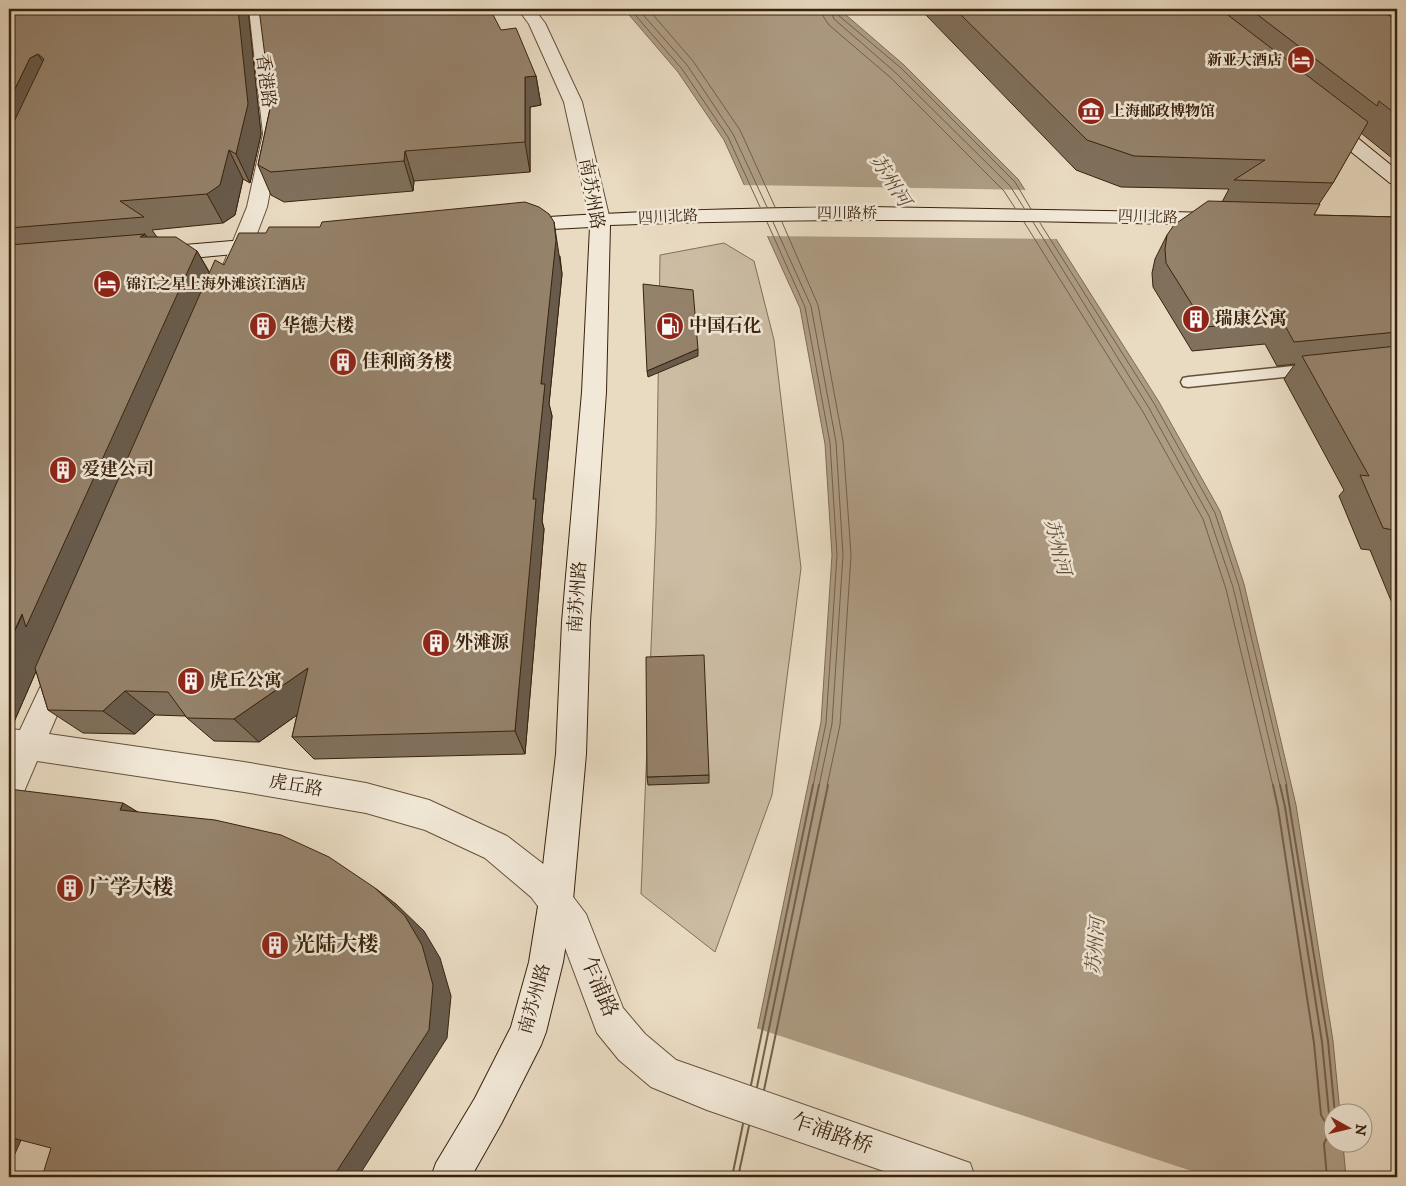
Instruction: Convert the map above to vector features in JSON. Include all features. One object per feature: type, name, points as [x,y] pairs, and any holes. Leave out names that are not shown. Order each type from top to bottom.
[{"type":"street","name":"香港路","points":[[226,284],[257,207],[272,134],[256,9]]},
{"type":"street","name":"南苏州路","points":[[450,1177],[488,1111],[528,1032],[546,962],[556,900],[571,754],[576,622],[594,392],[600,220],[573,102],[537,22],[526,9]]},
{"type":"street","points":[[1311,109],[1397,179]]},
{"type":"street","name":"四川北路","points":[[493,227],[737,214]]},
{"type":"street","name":"四川路桥","points":[[737,214],[1048,214]]},
{"type":"street","name":"四川北路","points":[[1048,214],[1243,220]]},
{"type":"street","points":[[144,256],[290,243]]},
{"type":"street","points":[[9,790],[19,745],[72,647]]},
{"type":"street","name":"虎丘路","points":[[19,745],[244,777],[366,798],[429,816],[496,847],[543,885],[556,900]]},
{"type":"street","name":"乍浦路","points":[[556,900],[574,926],[610,1020],[632,1047],[664,1074],[707,1091]]},
{"type":"street","name":"乍浦路桥","points":[[707,1091],[956,1177]]},
{"type":"lane","points":[[1188,382],[1321,368]]},
{"type":"shaded area","points":[[724,243],[754,261],[774,340],[801,568],[772,795],[715,952],[641,894],[656,525],[660,255]]},
{"type":"water","name":"苏州河","points":[[624,9],[839,9],[904,65],[1018,179],[1159,402],[1220,511],[1244,584],[1296,805],[1333,1041],[1339,1104],[1324,1104],[1324,1154],[1344,1154],[1346,1177],[727,1177],[821,722],[832,555],[825,444],[800,308],[724,140],[678,72]]},
{"type":"pier","points":[[742,185],[1028,190],[1059,239],[764,236]]},
{"type":"pier","points":[[756,1028],[1210,1177],[724,1177]]},
{"type":"building","points":[[9,9],[238,9],[248,104],[236,154],[229,150],[220,185],[207,194],[120,201],[144,217],[9,228],[9,132],[44,59],[38,54],[30,58],[9,101]]},
{"type":"building","points":[[259,9],[490,9],[501,30],[516,28],[536,76],[525,77],[525,142],[405,151],[404,161],[271,172],[258,165],[271,104]]},
{"type":"building","points":[[955,9],[1220,9],[1368,122],[1333,183],[1234,180],[1265,160],[1134,156],[1087,140]]},
{"type":"building","points":[[1250,9],[1378,9],[1397,20],[1397,115],[1379,101],[1377,106]]},
{"type":"building","points":[[1208,201],[1320,204],[1314,215],[1397,217],[1397,332],[1294,342],[1282,320],[1206,327],[1166,263],[1165,249],[1167,235],[1174,225]]},
{"type":"building","points":[[525,202],[539,207],[549,214],[554,222],[556,240],[541,384],[545,384],[533,499],[536,499],[515,731],[292,737],[308,668],[234,719],[187,718],[168,692],[125,691],[103,711],[48,710],[35,668],[215,260],[224,265],[239,233],[266,233],[269,227],[320,227],[322,222]]},
{"type":"building","points":[[145,234],[140,237],[176,237],[197,251],[26,627],[22,614],[9,643],[9,245]]},
{"type":"building","name":"中国石化","points":[[643,284],[693,290],[698,349],[647,371]]},
{"type":"building","points":[[1397,346],[1397,539],[1393,530],[1383,528],[1360,475],[1369,476],[1302,356]]},
{"type":"building","points":[[704,655],[709,775],[647,777],[646,657]]},
{"type":"building","points":[[9,789],[123,803],[120,810],[215,820],[281,835],[329,857],[375,888],[405,916],[422,945],[433,985],[429,1030],[333,1177],[42,1177],[51,1148],[9,1137]]},
{"type":"place","name":"新亚大酒店","points":[[1301,60]]},
{"type":"place","name":"上海邮政博物馆","points":[[1091,111]]},
{"type":"place","name":"锦江之星上海外滩滨江酒店","points":[[107,284]]},
{"type":"place","name":"瑞康公寓","points":[[1196,319]]},
{"type":"place","name":"华德大楼","points":[[263,326]]},
{"type":"place","name":"中国石化","points":[[670,326]]},
{"type":"place","name":"佳利商务楼","points":[[343,362]]},
{"type":"place","name":"爱建公司","points":[[63,470]]},
{"type":"place","name":"外滩源","points":[[436,643]]},
{"type":"place","name":"虎丘公寓","points":[[191,681]]},
{"type":"place","name":"广学大楼","points":[[70,888]]},
{"type":"place","name":"光陆大楼","points":[[275,945]]}]
